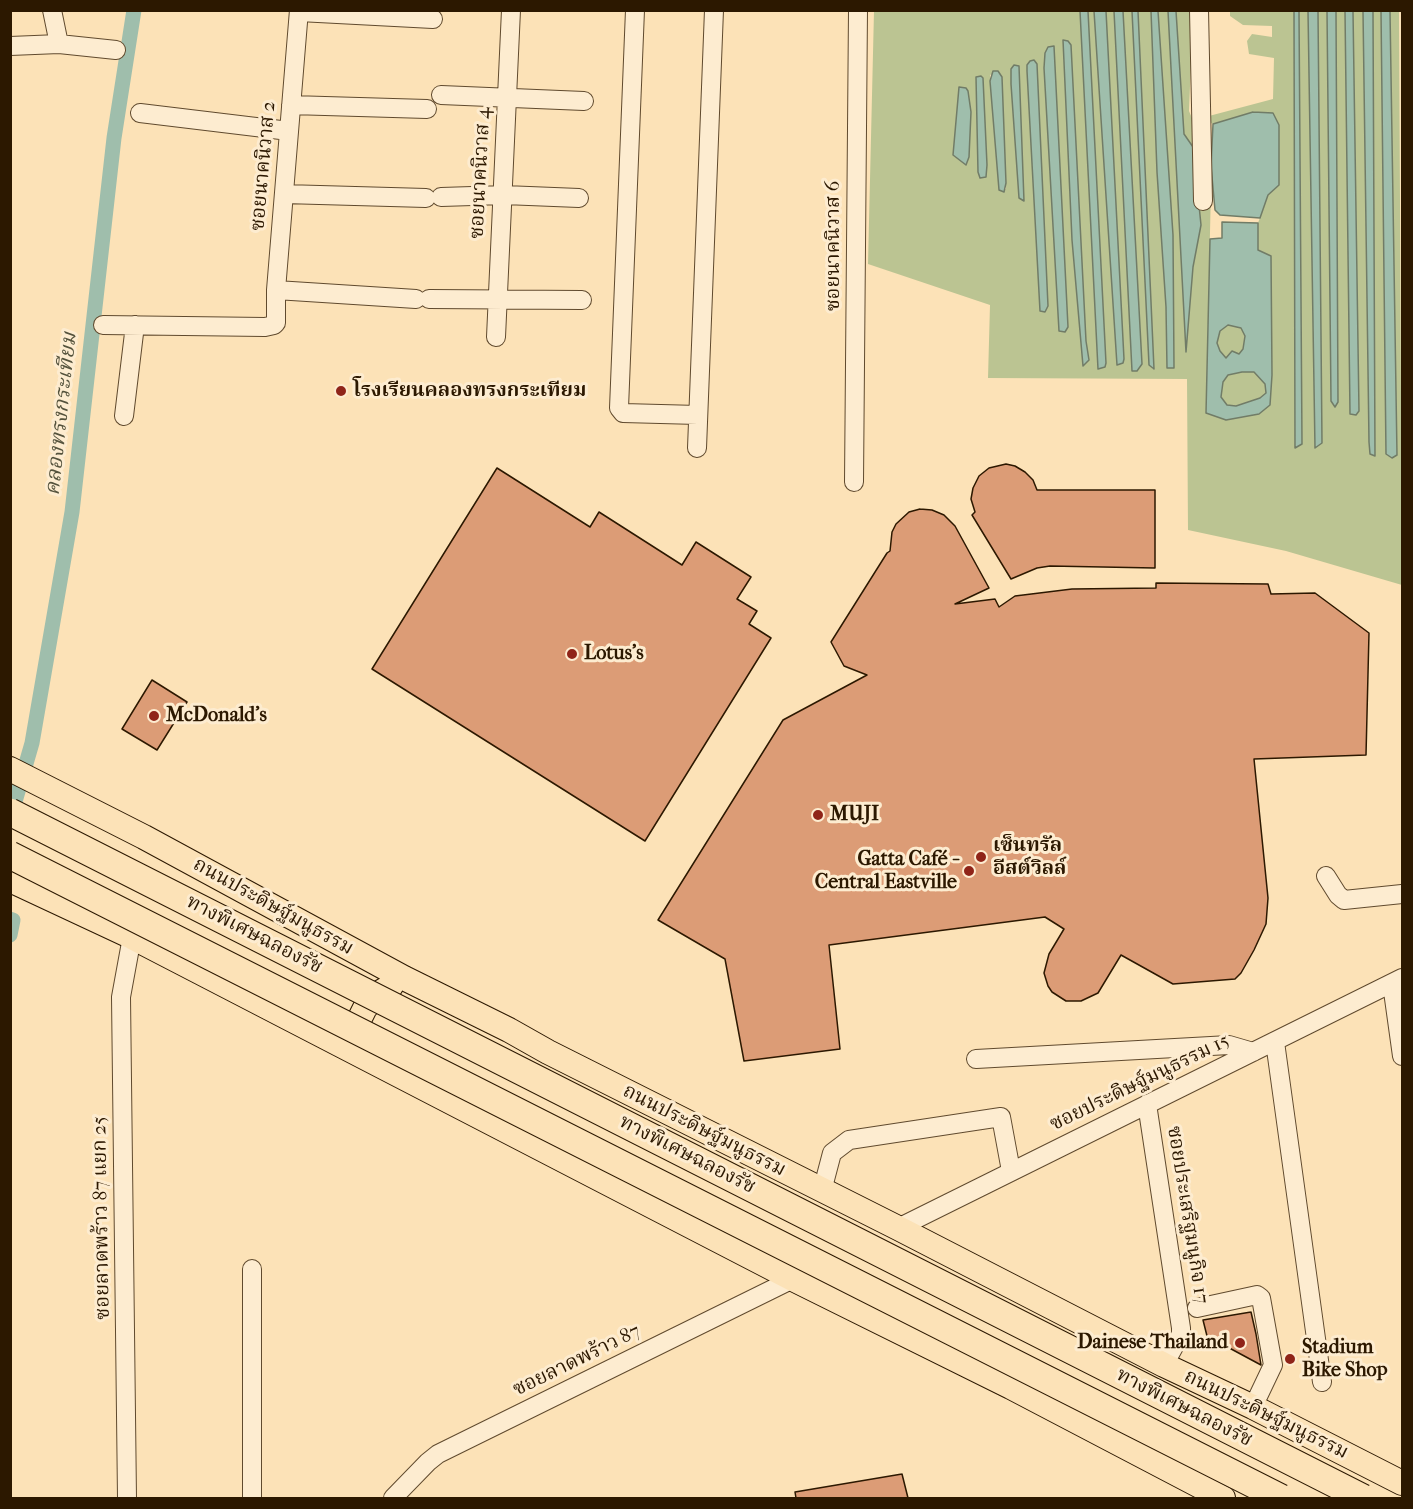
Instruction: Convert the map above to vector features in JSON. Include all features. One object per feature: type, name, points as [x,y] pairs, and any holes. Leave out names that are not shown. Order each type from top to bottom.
[{"type":"highway","name":"ทางพิเศษฉลองรัช","points":[[10,812],[1363,1498]]},
{"type":"highway","name":"ทางพิเศษฉลองรัช","points":[[10,855],[1281,1498]]},
{"type":"main road","name":"ถนนประดิษฐ์มนูธรรม","points":[[17,773],[144,837],[404,978],[1164,1365],[1253,1407],[1402,1483]]},
{"type":"main road","points":[[10,880],[132,937],[793,1279],[981,1371],[1222,1498]]},
{"type":"main road","points":[[314,1032],[339,1020],[346,1013],[354,997],[356,978],[346,947]]},
{"type":"main road","points":[[370,1061],[356,1040],[357,1024],[365,1008],[379,993],[404,978]]},
{"type":"street","points":[[52,10],[59,44]]},
{"type":"street","name":"ซอยนาคนิวาส 4","points":[[496,337],[511,10]]},
{"type":"street","points":[[635,10],[620,410],[623,414],[698,415]]},
{"type":"street","points":[[697,448],[714,10]]},
{"type":"street","name":"ซอยนาคนิวาส 6","points":[[854,482],[858,10]]},
{"type":"street","points":[[1199,10],[1203,201]]},
{"type":"street","points":[[299,11],[433,19]]},
{"type":"street","name":"ซอยนาคนิวาส 2","points":[[135,325],[265,327],[276,323],[276,290],[299,11]]},
{"type":"street","points":[[10,46],[59,44],[116,50]]},
{"type":"street","points":[[441,95],[584,101]]},
{"type":"street","points":[[291,105],[427,109]]},
{"type":"street","points":[[140,113],[289,131]]},
{"type":"street","points":[[284,194],[433,197],[504,195],[579,198]]},
{"type":"street","points":[[276,290],[423,299],[582,300]]},
{"type":"street","points":[[103,325],[135,325],[124,416]]},
{"type":"street","points":[[1326,876],[1344,900],[1402,894]]},
{"type":"street","name":"ซอยลาดพร้าว 87 แยก 25","points":[[127,1498],[121,997],[132,937]]},
{"type":"street","points":[[1397,981],[1402,1056]]},
{"type":"street","name":"ซอยประดิษฐ์มนูธรรม 15","points":[[898,1228],[1397,981]]},
{"type":"street","points":[[1275,1042],[1322,1382]]},
{"type":"street","points":[[976,1059],[1229,1045],[1253,1052]]},
{"type":"street","name":"ซอยประเสริฐมนูกิจ 17","points":[[1147,1104],[1182,1328],[1164,1365]]},
{"type":"street","points":[[822,1191],[832,1153],[849,1140],[1001,1117],[1011,1171]]},
{"type":"street","points":[[252,1269],[252,1498]]},
{"type":"street","name":"ซอยลาดพร้าว 87","points":[[393,1498],[438,1454],[793,1279]]},
{"type":"street","points":[[1197,1308],[1259,1296],[1273,1365],[1253,1407]]},
{"type":"green space","points":[[874,11],[1080,11],[1098,369],[1106,363],[1088,11],[1094,11],[1117,365],[1123,363],[1106,11],[1114,11],[1132,370],[1142,364],[1123,11],[1132,11],[1149,365],[1153,369],[1138,11],[1151,11],[1167,367],[1174,368],[1173,235],[1158,11],[1168,11],[1186,346],[1193,267],[1201,225],[1193,147],[1184,134],[1176,11],[1193,11],[1189,111],[1203,145],[1211,187],[1206,413],[1270,405],[1258,223],[1268,195],[1279,185],[1279,125],[1213,124],[1209,122],[1209,116],[1273,99],[1274,58],[1249,54],[1247,41],[1252,34],[1272,37],[1272,26],[1243,25],[1230,16],[1230,11],[1294,11],[1296,447],[1302,443],[1299,11],[1308,11],[1315,447],[1322,443],[1318,11],[1327,11],[1331,401],[1335,407],[1338,401],[1336,11],[1345,11],[1350,413],[1359,411],[1353,11],[1363,11],[1369,442],[1370,454],[1374,456],[1373,11],[1381,11],[1386,454],[1392,458],[1397,455],[1390,11],[1399,11],[1402,585],[1286,551],[1188,530],[1187,379],[988,378],[990,305],[868,264]],"holes":[[[1063,41],[1089,360],[1083,365],[1072,240]],[[1053,46],[1068,327],[1065,332],[1059,330],[1044,68]],[[1033,60],[1037,64],[1048,306],[1045,312],[1040,310],[1027,71]],[[998,72],[1002,77],[1006,189],[999,190],[990,75]],[[981,76],[983,79],[987,165],[981,177],[978,172],[976,77]]]},
{"type":"green space","points":[[1228,325],[1241,328],[1245,336],[1243,349],[1239,354],[1232,351],[1226,358],[1217,343],[1220,331]]},
{"type":"green space","points":[[1254,372],[1266,384],[1266,393],[1260,398],[1236,406],[1227,405],[1221,397],[1223,382],[1228,375]]},
{"type":"shaded area","points":[[1080,11],[1088,11],[1106,363],[1105,367],[1098,369]]},
{"type":"shaded area","points":[[1094,11],[1106,11],[1124,359],[1123,363],[1117,365]]},
{"type":"shaded area","points":[[1114,11],[1123,11],[1142,364],[1137,371],[1132,371]]},
{"type":"shaded area","points":[[1132,11],[1138,11],[1154,369],[1149,365]]},
{"type":"shaded area","points":[[1151,11],[1158,11],[1173,235],[1174,368],[1167,368]]},
{"type":"shaded area","points":[[1168,11],[1176,11],[1184,134],[1193,147],[1201,225],[1193,267],[1186,352]]},
{"type":"shaded area","points":[[1294,11],[1299,11],[1302,444],[1295,448]]},
{"type":"shaded area","points":[[1308,11],[1318,11],[1322,443],[1315,448]]},
{"type":"shaded area","points":[[1327,11],[1336,11],[1338,402],[1335,407],[1331,401]]},
{"type":"shaded area","points":[[1345,11],[1353,11],[1359,411],[1356,415],[1350,414]]},
{"type":"shaded area","points":[[1363,11],[1373,11],[1375,456],[1370,454],[1369,442]]},
{"type":"shaded area","points":[[1381,11],[1390,11],[1397,455],[1392,458],[1386,454]]},
{"type":"shaded area","points":[[1063,40],[1068,41],[1071,45],[1086,341],[1089,360],[1083,366],[1072,240]]},
{"type":"shaded area","points":[[1054,46],[1068,327],[1065,332],[1059,331],[1044,68],[1045,53],[1048,47]]},
{"type":"shaded area","points":[[1034,60],[1037,64],[1048,306],[1045,312],[1040,311],[1027,71],[1027,65]]},
{"type":"shaded area","points":[[1014,65],[1019,66],[1024,201],[1019,198],[1011,84],[1011,69]]},
{"type":"shaded area","points":[[993,71],[998,71],[1002,77],[1006,183],[1004,192],[999,190],[990,81]]},
{"type":"shaded area","points":[[976,77],[983,78],[987,165],[986,177],[980,178]]},
{"type":"shaded area","points":[[959,87],[966,88],[968,91],[971,112],[969,157],[966,165],[953,155]]},
{"type":"shaded area","points":[[1253,112],[1273,113],[1279,125],[1279,185],[1268,195],[1260,218],[1220,215],[1215,210],[1211,166],[1213,124]]},
{"type":"shaded area","points":[[1222,222],[1258,223],[1258,250],[1271,256],[1270,405],[1259,414],[1226,420],[1206,413],[1210,239],[1222,238]],"holes":[[[1228,325],[1241,328],[1245,336],[1243,349],[1239,354],[1232,351],[1226,358],[1217,343],[1220,331]],[[1254,372],[1265,384],[1266,393],[1260,398],[1236,406],[1227,405],[1221,397],[1223,382],[1228,375]]]},
{"type":"building","points":[[1006,464],[1025,472],[1033,480],[1037,490],[1155,490],[1155,568],[1050,566],[1037,568],[1011,579],[972,515],[975,512],[971,499],[979,476],[989,468]]},
{"type":"building","name":"Lotus's","points":[[497,468],[590,527],[599,512],[682,565],[696,542],[751,577],[737,599],[757,611],[749,624],[771,638],[645,841],[372,669]]},
{"type":"building","name":"เซ็นทรัล อีสต์วิลล์","points":[[920,509],[932,510],[944,515],[955,526],[989,588],[955,604],[995,599],[999,607],[1015,596],[1072,589],[1156,588],[1156,583],[1268,584],[1271,594],[1315,593],[1369,633],[1366,755],[1254,759],[1268,898],[1266,924],[1254,950],[1235,979],[1173,984],[1121,955],[1098,993],[1081,1001],[1066,1001],[1052,992],[1044,973],[1049,954],[1064,929],[1045,917],[829,945],[840,1049],[744,1061],[725,959],[658,920],[783,720],[867,675],[844,666],[831,642],[890,551],[892,532],[896,524],[909,512]]},
{"type":"building","name":"McDonald's","points":[[152,680],[187,702],[157,750],[122,729]]},
{"type":"building","name":"Dainese Thailand","points":[[1251,1312],[1261,1365],[1207,1336],[1203,1320]]},
{"type":"building","points":[[902,1474],[908,1498],[796,1498],[795,1492]]},
{"type":"waterway","name":"คลองทรงกระเทียม","points":[[10,819],[32,743],[72,512],[114,138],[134,10]]},
{"type":"waterway","name":"คลองทรงกระเทียม","points":[[10,919],[13,920],[10,935]]},
{"type":"place","name":"โรงเรียนคลองทรงกระเทียม","points":[[341,391]]},
{"type":"place","name":"Lotus's","points":[[572,654]]},
{"type":"place","name":"McDonald's","points":[[154,716]]},
{"type":"place","name":"MUJI","points":[[818,815]]},
{"type":"place","name":"เซ็นทรัล อีสต์วิลล์","points":[[981,857]]},
{"type":"place","name":"Gatta Café - Central Eastville","points":[[969,871]]},
{"type":"place","name":"Dainese Thailand","points":[[1240,1343]]},
{"type":"place","name":"Stadium Bike Shop","points":[[1290,1359]]}]
